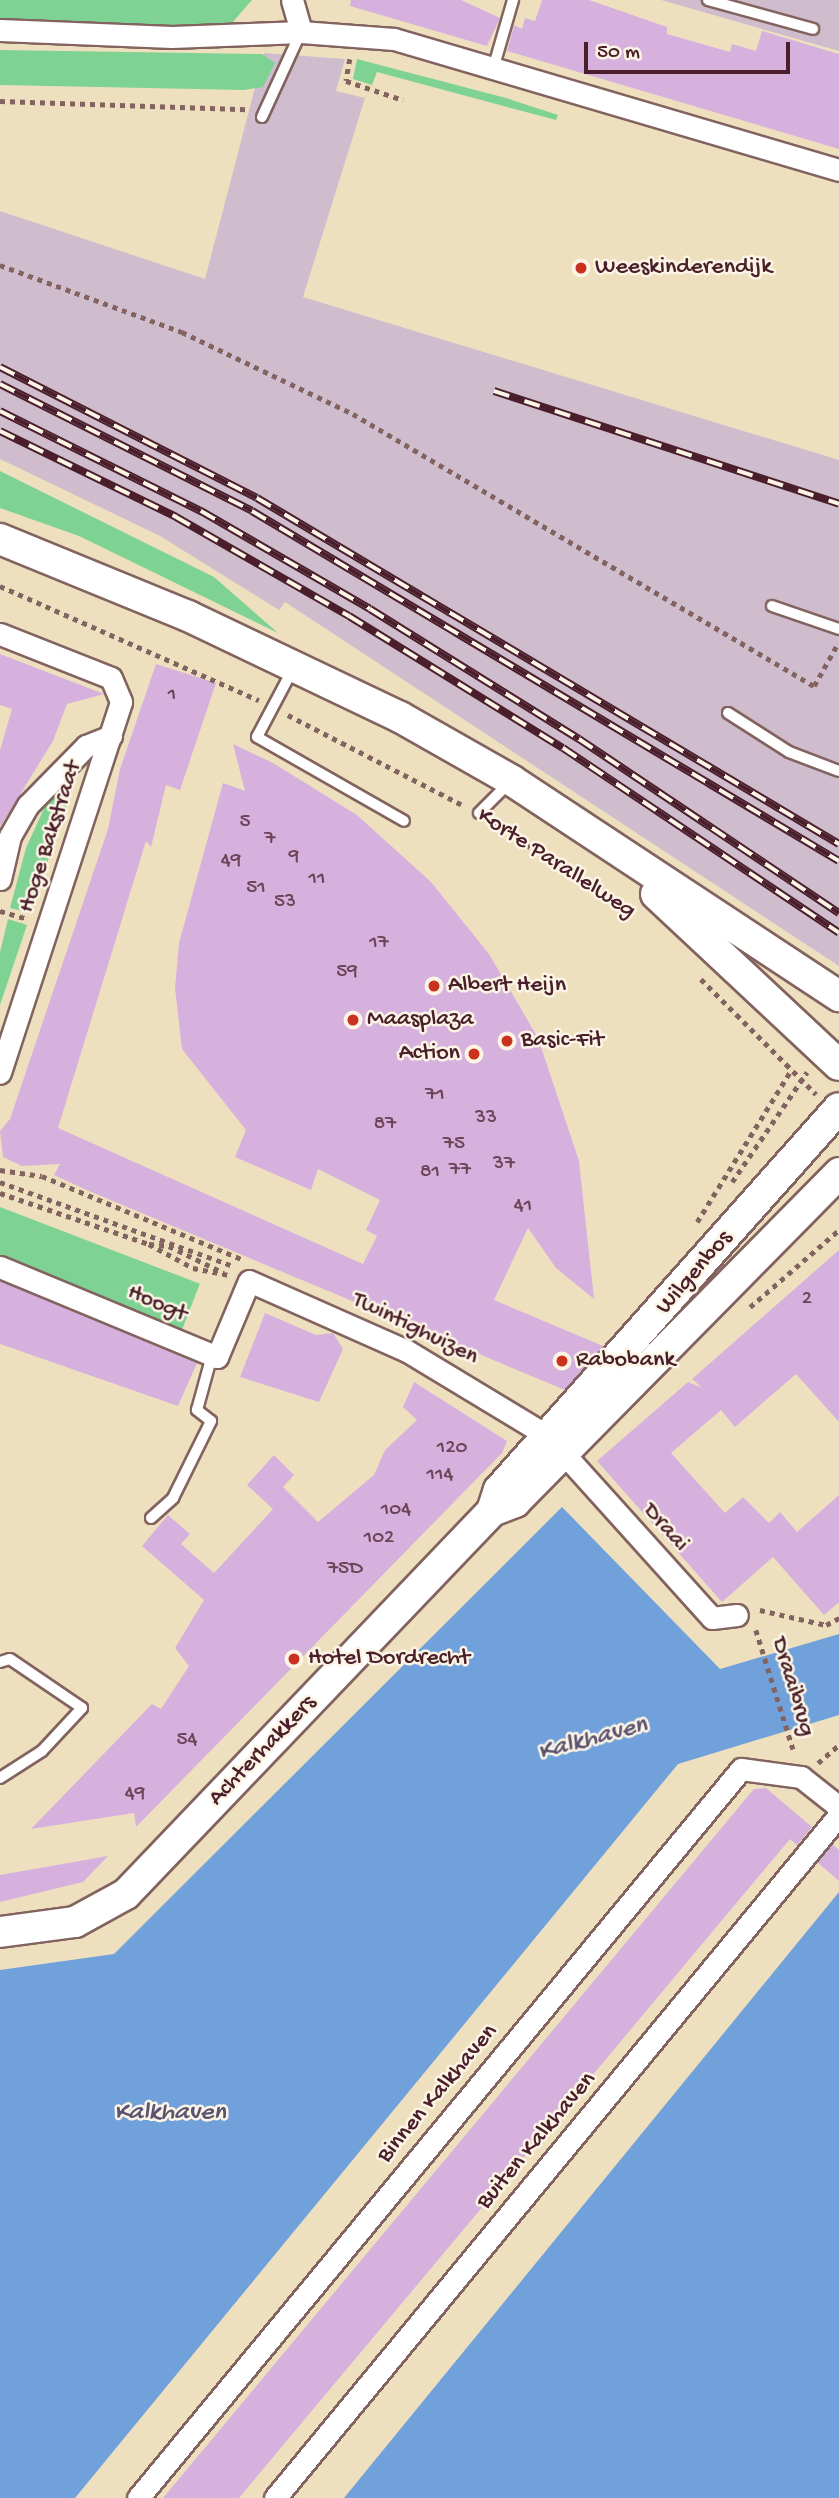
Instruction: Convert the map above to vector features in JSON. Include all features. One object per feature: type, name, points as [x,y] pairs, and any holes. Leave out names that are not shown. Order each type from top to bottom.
[{"type":"street","points":[[292,0],[301,32]]},
{"type":"street","points":[[0,30],[172,37],[301,32],[394,40],[839,170]]},
{"type":"street","name":"Korte Parallelweg","points":[[0,539],[295,664],[511,780],[611,850],[839,996]]},
{"type":"street","name":"Hoge Bakstraat","points":[[0,634],[111,678],[121,702],[0,1073]]},
{"type":"street","name":"Hoge Bakstraat","points":[[0,879],[10,836],[28,805],[86,746],[111,736]]},
{"type":"street","name":"Korte Parallelweg","points":[[611,850],[839,1065]]},
{"type":"street","name":"Wilgenbos","points":[[557,1444],[630,1332],[839,1108]]},
{"type":"street","name":"Wilgenbos","points":[[557,1444],[839,1173]]},
{"type":"street","name":"Hoogt","points":[[0,1266],[212,1355]]},
{"type":"street","points":[[212,1355],[217,1357],[242,1276]]},
{"type":"street","name":"Twintighuizen","points":[[242,1276],[407,1351],[557,1444]]},
{"type":"street","name":"Achterhakkers","points":[[0,1932],[75,1922],[126,1894],[492,1511],[515,1502],[557,1444]]},
{"type":"street","name":"Draai","points":[[557,1444],[712,1618],[747,1617]]},
{"type":"street","name":"Binnen Kalkhaven","points":[[138,2498],[741,1769],[799,1769]]},
{"type":"street","points":[[799,1769],[839,1807]]},
{"type":"street","name":"Buiten Kalkhaven","points":[[275,2498],[839,1815]]},
{"type":"lane","points":[[493,69],[513,0]]},
{"type":"lane","points":[[708,0],[813,29]]},
{"type":"lane","points":[[264,113],[301,32]]},
{"type":"lane","points":[[772,606],[839,629]]},
{"type":"lane","points":[[295,664],[257,737],[404,821]]},
{"type":"lane","points":[[728,713],[789,752],[839,771]]},
{"type":"lane","points":[[479,813],[511,780]]},
{"type":"lane","points":[[151,1518],[173,1498],[211,1420],[197,1410],[212,1355]]},
{"type":"lane","points":[[0,1662],[10,1659],[82,1708],[42,1751],[0,1778]]},
{"type":"path","points":[[355,36],[346,81],[403,100]]},
{"type":"path","points":[[0,101],[264,113]]},
{"type":"path","points":[[0,265],[267,371],[405,443],[814,686],[839,641]]},
{"type":"path","name":"Korte Parallelweg","points":[[0,586],[272,706],[479,813],[637,915]]},
{"type":"path","points":[[0,911],[23,917]]},
{"type":"path","points":[[694,972],[790,1070],[801,1077]]},
{"type":"path","points":[[693,1228],[790,1070]]},
{"type":"path","points":[[0,1170],[42,1176],[246,1261],[242,1276]]},
{"type":"path","points":[[0,1182],[242,1276]]},
{"type":"path","points":[[0,1193],[149,1244],[193,1268],[242,1276]]},
{"type":"path","points":[[149,1244],[169,1246],[228,1275]]},
{"type":"path","points":[[747,1617],[767,1607],[826,1625],[839,1618]]},
{"type":"path","name":"Draaibrug","points":[[747,1617],[799,1769]]},
{"type":"shaded area","points":[[661,0],[839,0],[839,51]]},
{"type":"shaded area","points":[[264,53],[345,59],[336,91],[365,98],[303,297],[839,460],[839,966],[285,602],[279,610],[160,536],[0,459],[0,211],[205,279]]},
{"type":"green space","points":[[0,0],[252,0],[232,23],[169,28],[0,21]]},
{"type":"green space","points":[[0,50],[262,54],[275,63],[263,87],[244,90],[0,85]]},
{"type":"green space","points":[[357,59],[506,98],[558,115],[556,120],[377,72],[372,85],[353,79]]},
{"type":"green space","points":[[0,471],[214,577],[278,633],[79,536],[0,508]]},
{"type":"green space","points":[[72,768],[79,770],[30,913],[10,908],[26,848],[51,793]]},
{"type":"green space","points":[[8,919],[27,925],[0,1005],[0,952]]},
{"type":"green space","points":[[0,1207],[200,1284],[181,1332],[0,1263]]},
{"type":"water","name":"Kalkhaven","points":[[562,1507],[720,1669],[839,1634],[839,1715],[678,1764],[75,2498],[0,2498],[0,1970],[114,1954]]},
{"type":"water","points":[[839,1892],[839,2498],[344,2498]]},
{"type":"building","points":[[351,0],[461,0],[500,18],[487,46],[350,6]]},
{"type":"building","points":[[542,0],[589,0],[667,27],[667,34],[730,52],[732,44],[756,51],[762,31],[839,54],[839,149],[507,51],[514,25],[522,29],[525,18],[535,21]]},
{"type":"building","points":[[0,654],[104,694],[67,704],[53,741],[0,827],[0,750],[12,709],[0,705]]},
{"type":"building","name":"Maasplaza","points":[[156,664],[216,683],[180,790],[166,785],[151,847],[146,841],[58,1128],[363,1264],[377,1236],[366,1230],[380,1200],[318,1169],[311,1190],[235,1157],[246,1130],[182,1049],[175,988],[179,943],[223,783],[245,791],[233,744],[273,763],[357,815],[431,882],[489,954],[538,1038],[579,1161],[594,1299],[556,1268],[528,1228],[494,1300],[603,1346],[565,1390],[89,1191],[54,1175],[60,1164],[22,1166],[3,1157],[0,1131],[10,1119],[108,829],[120,769]]},
{"type":"building","points":[[839,1250],[839,1422],[796,1374],[735,1427],[721,1410],[671,1453],[725,1513],[743,1497],[769,1523],[780,1512],[797,1532],[839,1495],[839,1602],[824,1615],[773,1557],[722,1602],[597,1461],[688,1382],[702,1388],[692,1379]]},
{"type":"building","points":[[0,1281],[197,1363],[178,1406],[0,1344]]},
{"type":"building","points":[[265,1313],[316,1335],[333,1333],[343,1349],[319,1402],[240,1377]]},
{"type":"building","points":[[414,1382],[507,1441],[502,1453],[136,1827],[134,1813],[31,1829],[152,1704],[161,1709],[189,1666],[175,1648],[204,1600],[142,1546],[168,1515],[190,1534],[181,1544],[214,1573],[273,1509],[247,1485],[274,1455],[294,1475],[283,1487],[318,1522],[374,1475],[385,1450],[417,1420],[403,1407]]},
{"type":"building","points":[[766,1788],[812,1827],[797,1845],[790,1839],[239,2498],[163,2498],[754,1789]]},
{"type":"building","points":[[832,1844],[839,1850],[839,1881],[817,1862]]},
{"type":"building","points":[[108,1856],[83,1882],[0,1902],[0,1875]]},
{"type":"railway","points":[[0,367],[257,498],[839,844]]},
{"type":"railway","points":[[0,384],[252,511],[839,861]]},
{"type":"railway","points":[[494,391],[839,504]]},
{"type":"railway","points":[[0,411],[201,511],[370,609],[579,739],[839,913]]},
{"type":"railway","points":[[0,431],[176,517],[349,616],[563,748],[839,933]]},
{"type":"place","name":"Weeskinderendijk","points":[[581,268]]},
{"type":"place","name":"Albert Heijn","points":[[434,986]]},
{"type":"place","name":"Maasplaza","points":[[353,1020]]},
{"type":"place","name":"Basic-Fit","points":[[507,1041]]},
{"type":"place","name":"Action","points":[[474,1054]]},
{"type":"place","name":"Rabobank","points":[[562,1361]]},
{"type":"place","name":"Hotel Dordrecht","points":[[294,1659]]}]
